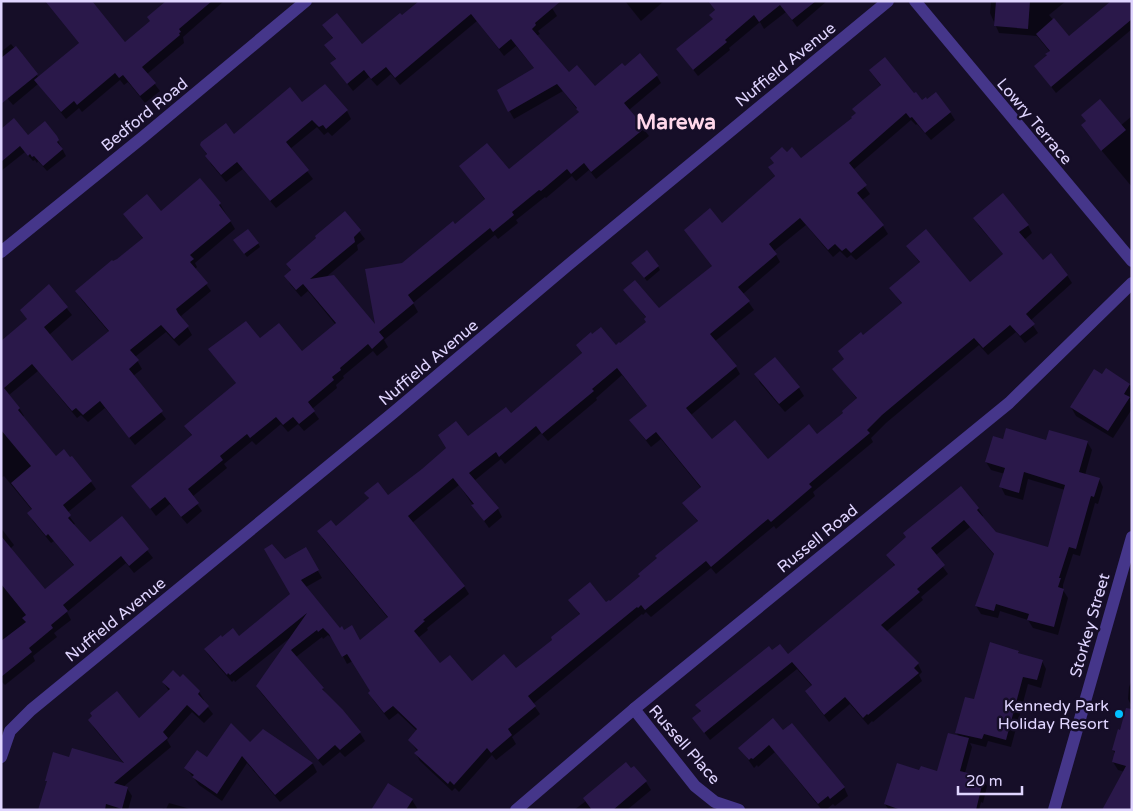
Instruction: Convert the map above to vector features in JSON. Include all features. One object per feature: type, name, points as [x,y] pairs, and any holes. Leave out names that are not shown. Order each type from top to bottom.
[{"type":"street","name":"Bedford Road","points":[[1,252],[306,1]]},
{"type":"street","name":"Nuffield Avenue","points":[[1,757],[10,731],[31,710],[416,394],[567,266],[888,1]]},
{"type":"street","name":"Lowry Terrace","points":[[915,1],[1132,261]]},
{"type":"street","name":"Russell Road","points":[[516,810],[634,709],[1009,403],[1132,283]]},
{"type":"street","name":"Storkey Street","points":[[1054,810],[1132,536]]},
{"type":"street","name":"Russell Place","points":[[634,709],[695,786],[715,802],[739,810]]},
{"type":"building","points":[[45,1],[92,1],[125,42],[150,21],[147,17],[166,1],[212,1],[179,29],[180,35],[142,67],[156,83],[140,96],[123,75],[119,78],[115,73],[77,105],[74,101],[61,112],[34,80],[79,43]]},
{"type":"building","points":[[419,1],[561,1],[535,23],[536,25],[532,29],[569,72],[577,65],[595,86],[622,63],[625,66],[640,53],[658,75],[624,103],[645,128],[591,172],[584,163],[571,174],[567,169],[512,212],[514,215],[493,232],[490,228],[408,295],[414,303],[379,332],[384,338],[372,349],[368,344],[340,368],[341,370],[332,377],[334,380],[308,402],[315,411],[299,424],[293,417],[283,425],[276,417],[250,438],[247,434],[220,456],[223,460],[188,489],[199,503],[181,517],[165,497],[150,509],[131,486],[192,435],[184,426],[236,383],[208,349],[246,321],[260,338],[279,323],[302,351],[336,323],[303,284],[296,290],[284,276],[291,270],[286,264],[316,238],[315,236],[345,211],[361,230],[354,237],[355,242],[310,279],[334,275],[375,324],[365,269],[402,263],[453,221],[455,224],[485,199],[459,166],[487,143],[509,169],[579,112],[557,84],[508,112],[497,90],[534,68],[511,39],[499,49],[471,14],[395,78],[386,67],[371,79],[364,70],[347,84],[330,63],[336,59],[324,45],[333,38],[322,25],[337,13],[362,44],[400,13],[402,15]]},
{"type":"building","points":[[708,1],[816,1],[792,20],[780,5],[759,22],[754,15],[725,40],[727,42],[693,70],[676,49],[713,19],[709,15],[715,10]]},
{"type":"building","points":[[996,1],[1030,1],[1028,29],[994,26]]},
{"type":"building","points":[[1111,1],[1132,1],[1132,19],[1051,87],[1034,66],[1050,51],[1036,34],[1054,18],[1069,36]]},
{"type":"building","points":[[16,46],[38,74],[1,104],[1,58]]},
{"type":"building","points":[[885,57],[922,100],[926,97],[927,99],[936,92],[951,112],[925,133],[912,117],[910,118],[906,113],[849,163],[867,185],[857,193],[884,225],[851,253],[846,248],[842,251],[835,244],[828,250],[800,218],[769,244],[777,254],[738,287],[750,301],[710,334],[737,366],[686,408],[712,439],[735,420],[768,459],[809,424],[817,434],[843,413],[842,411],[857,398],[832,369],[844,359],[838,351],[861,332],[863,335],[902,303],[889,288],[920,262],[906,246],[926,229],[970,282],[1003,254],[973,218],[1003,193],[1029,225],[1019,232],[1043,260],[1051,253],[1068,275],[1026,314],[1035,324],[1020,336],[1010,325],[983,348],[974,338],[882,415],[867,430],[870,433],[809,484],[812,487],[771,522],[768,519],[711,567],[706,561],[645,610],[641,605],[637,607],[528,696],[536,706],[508,729],[512,735],[491,753],[487,748],[454,785],[450,781],[448,784],[414,753],[418,750],[408,740],[417,729],[393,706],[384,713],[368,693],[370,691],[347,654],[342,657],[329,634],[323,628],[318,632],[317,630],[291,650],[324,688],[322,689],[361,732],[340,750],[335,745],[318,760],[256,686],[307,613],[230,675],[228,673],[227,675],[204,649],[233,628],[239,636],[290,594],[264,549],[272,544],[285,559],[306,547],[319,570],[301,580],[340,628],[342,626],[344,630],[352,625],[360,640],[388,617],[317,531],[331,520],[336,526],[369,498],[364,493],[378,482],[388,495],[422,469],[446,448],[438,435],[456,421],[468,436],[506,407],[511,413],[582,353],[576,345],[591,332],[592,334],[601,327],[616,345],[646,322],[644,319],[646,317],[623,290],[635,280],[659,308],[712,266],[684,230],[710,208],[722,223],[775,176],[768,167],[774,163],[770,158],[782,147],[787,152],[792,147],[801,158],[852,118],[856,113],[852,109],[881,85],[869,70]],"holes":[[[617,368],[647,406],[629,420],[646,440],[656,432],[701,487],[682,503],[698,521],[655,556],[657,558],[638,574],[640,576],[610,601],[606,602],[590,582],[568,600],[580,614],[551,637],[552,640],[516,668],[504,654],[472,681],[450,655],[440,663],[414,631],[425,621],[423,620],[465,586],[408,516],[453,478],[474,504],[471,505],[484,521],[499,508],[469,473],[496,452],[499,457],[536,426],[542,434],[594,391],[592,389]]]},
{"type":"building","points":[[325,84],[348,110],[326,129],[323,125],[319,127],[312,120],[286,142],[309,170],[270,201],[237,162],[221,175],[205,156],[207,154],[200,145],[201,142],[226,123],[234,134],[290,87],[302,102]]},
{"type":"building","points":[[1100,99],[1126,130],[1101,151],[1081,125],[1086,121],[1081,115]]},
{"type":"building","points":[[14,118],[28,135],[45,121],[57,136],[59,140],[57,142],[63,149],[43,166],[34,156],[32,157],[30,154],[28,156],[20,146],[1,162],[1,129]]},
{"type":"building","points":[[200,178],[221,203],[219,205],[231,221],[190,255],[194,259],[190,262],[208,283],[176,309],[189,326],[174,339],[161,325],[130,350],[139,360],[129,369],[163,411],[129,438],[100,401],[83,415],[76,408],[72,411],[32,364],[4,388],[20,408],[18,410],[56,456],[64,449],[92,481],[63,505],[71,515],[68,518],[90,542],[122,516],[149,549],[129,566],[121,556],[63,605],[68,611],[51,625],[53,628],[29,648],[32,652],[1,677],[1,641],[26,622],[22,618],[26,615],[1,584],[1,536],[45,589],[74,565],[27,513],[32,509],[11,483],[31,466],[1,430],[1,341],[27,319],[20,310],[49,284],[68,307],[44,327],[72,361],[109,331],[75,291],[112,260],[117,259],[143,238],[123,214],[147,194],[161,211]]},
{"type":"building","points":[[248,229],[259,243],[244,254],[233,240]]},
{"type":"building","points":[[647,250],[659,266],[644,278],[631,263]]},
{"type":"building","points":[[775,357],[800,387],[779,404],[754,374]]},
{"type":"building","points":[[1106,368],[1130,384],[1124,394],[1130,397],[1108,431],[1070,407],[1094,369],[1102,374]]},
{"type":"building","points":[[1006,428],[1046,440],[1049,430],[1088,441],[1079,472],[1100,478],[1094,497],[1091,496],[1076,549],[1069,547],[1059,578],[1061,578],[1058,587],[1064,589],[1054,627],[1027,620],[1029,614],[996,604],[994,611],[975,606],[994,554],[964,520],[931,548],[945,565],[917,589],[920,592],[881,625],[919,663],[914,668],[919,673],[868,715],[863,718],[845,697],[824,715],[805,691],[812,685],[792,662],[704,733],[692,718],[701,711],[695,705],[769,646],[772,650],[780,644],[788,654],[895,565],[886,555],[906,537],[903,533],[961,486],[979,508],[977,510],[996,532],[1048,547],[1065,485],[1024,472],[1019,493],[999,487],[1005,468],[985,462],[993,436],[1003,439]]},
{"type":"building","points":[[990,642],[1043,660],[1037,680],[1023,677],[1006,740],[984,734],[982,739],[955,733],[965,697],[974,699]]},
{"type":"building","points":[[173,670],[180,677],[183,674],[200,691],[198,694],[209,706],[199,716],[187,705],[163,732],[168,738],[114,783],[128,787],[122,809],[106,804],[105,810],[38,810],[53,752],[69,757],[72,748],[124,763],[88,720],[92,716],[90,713],[117,691],[139,718],[170,689],[162,682]]},
{"type":"building","points":[[1126,708],[1132,709],[1132,810],[1102,810],[1126,766],[1112,762],[1115,751],[1112,750]]},
{"type":"building","points":[[773,718],[783,730],[792,723],[845,787],[830,799],[828,796],[818,804],[769,745],[753,759],[749,760],[738,748]]},
{"type":"building","points":[[231,723],[250,742],[263,729],[313,763],[275,795],[242,756],[217,794],[192,777],[194,775],[184,768],[197,750],[207,757]]},
{"type":"building","points":[[948,733],[969,738],[960,771],[984,777],[976,810],[901,810],[884,804],[897,763],[919,770],[921,766],[937,771]]},
{"type":"building","points":[[626,762],[631,768],[634,766],[647,781],[613,810],[592,810],[583,798]]},
{"type":"building","points":[[388,783],[413,799],[406,810],[371,810]]},
{"type":"place","name":"Kennedy Park Holiday Resort","points":[[1119,714]]},
{"type":"district","name":"Marewa","points":[[676,122]]}]
